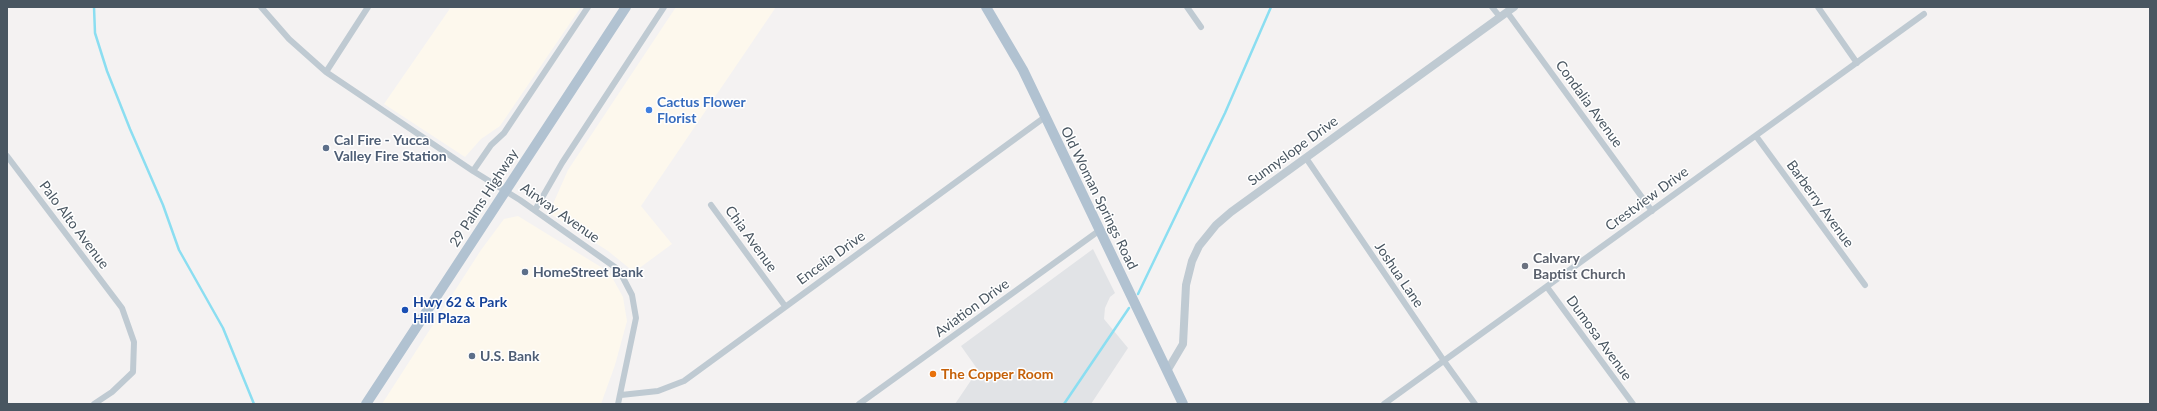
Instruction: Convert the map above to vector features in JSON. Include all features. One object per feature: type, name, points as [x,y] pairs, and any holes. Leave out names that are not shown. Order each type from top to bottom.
[{"type":"main road","name":"29 Palms Highway","points":[[366,404],[626,7]]},
{"type":"main road","name":"Old Woman Springs Road","points":[[986,7],[1023,70],[1183,404]]},
{"type":"street","name":"Airway Avenue","points":[[261,7],[288,39],[326,72],[473,171],[535,210],[619,270],[627,281],[632,295],[636,318],[618,404]]},
{"type":"street","points":[[326,72],[368,7]]},
{"type":"street","points":[[473,171],[491,145],[504,133],[588,7]]},
{"type":"street","points":[[535,210],[562,163],[664,7]]},
{"type":"street","points":[[1187,7],[1201,27]]},
{"type":"street","points":[[1492,7],[1500,17]]},
{"type":"street","points":[[1818,7],[1857,63]]},
{"type":"street","name":"Sunnyslope Drive","points":[[1167,371],[1183,344],[1186,285],[1192,261],[1200,246],[1216,225],[1231,212],[1511,9]]},
{"type":"street","name":"Condalia Avenue","points":[[1511,9],[1652,211]]},
{"type":"street","name":"Crestview Drive","points":[[1384,404],[1924,14]]},
{"type":"street","name":"Encelia Drive","points":[[620,396],[658,391],[684,381],[1045,117]]},
{"type":"street","name":"Barberry Avenue","points":[[1756,136],[1865,285]]},
{"type":"street","name":"Palo Alto Avenue","points":[[7,156],[122,308],[134,342],[133,372],[112,392],[94,404]]},
{"type":"street","name":"Joshua Lane","points":[[1306,158],[1444,361],[1475,404]]},
{"type":"street","name":"Chia Avenue","points":[[711,205],[785,306]]},
{"type":"street","name":"Aviation Drive","points":[[859,404],[1100,230]]},
{"type":"street","name":"Dumosa Avenue","points":[[1546,287],[1633,404]]},
{"type":"shaded area","points":[[451,7],[581,7],[500,126],[481,139],[465,157],[384,104]]},
{"type":"shaded area","points":[[676,7],[776,7],[641,206],[672,244],[634,272],[608,251],[549,213],[568,170]]},
{"type":"shaded area","points":[[518,216],[609,272],[623,297],[627,321],[615,365],[601,404],[382,404],[481,250],[504,219]]},
{"type":"shaded area","points":[[1093,249],[1115,293],[1110,297],[1105,308],[1104,319],[1128,348],[1091,404],[955,404],[978,370],[961,346]]},
{"type":"waterway","points":[[94,7],[95,33],[107,71],[130,129],[163,205],[179,250],[223,328],[254,404]]},
{"type":"waterway","points":[[1138,294],[1225,113],[1271,7]]},
{"type":"waterway","points":[[1064,404],[1129,308]]},
{"type":"place","name":"Cactus Flower Florist","points":[[649,110]]},
{"type":"place","name":"Cal Fire - Yucca Valley Fire Station","points":[[326,148]]},
{"type":"place","name":"Calvary Baptist Church","points":[[1525,266]]},
{"type":"place","name":"HomeStreet Bank","points":[[525,272]]},
{"type":"place","name":"Hwy 62 & Park Hill Plaza","points":[[405,310]]},
{"type":"place","name":"U.S. Bank","points":[[472,356]]},
{"type":"place","name":"The Copper Room","points":[[933,374]]}]
